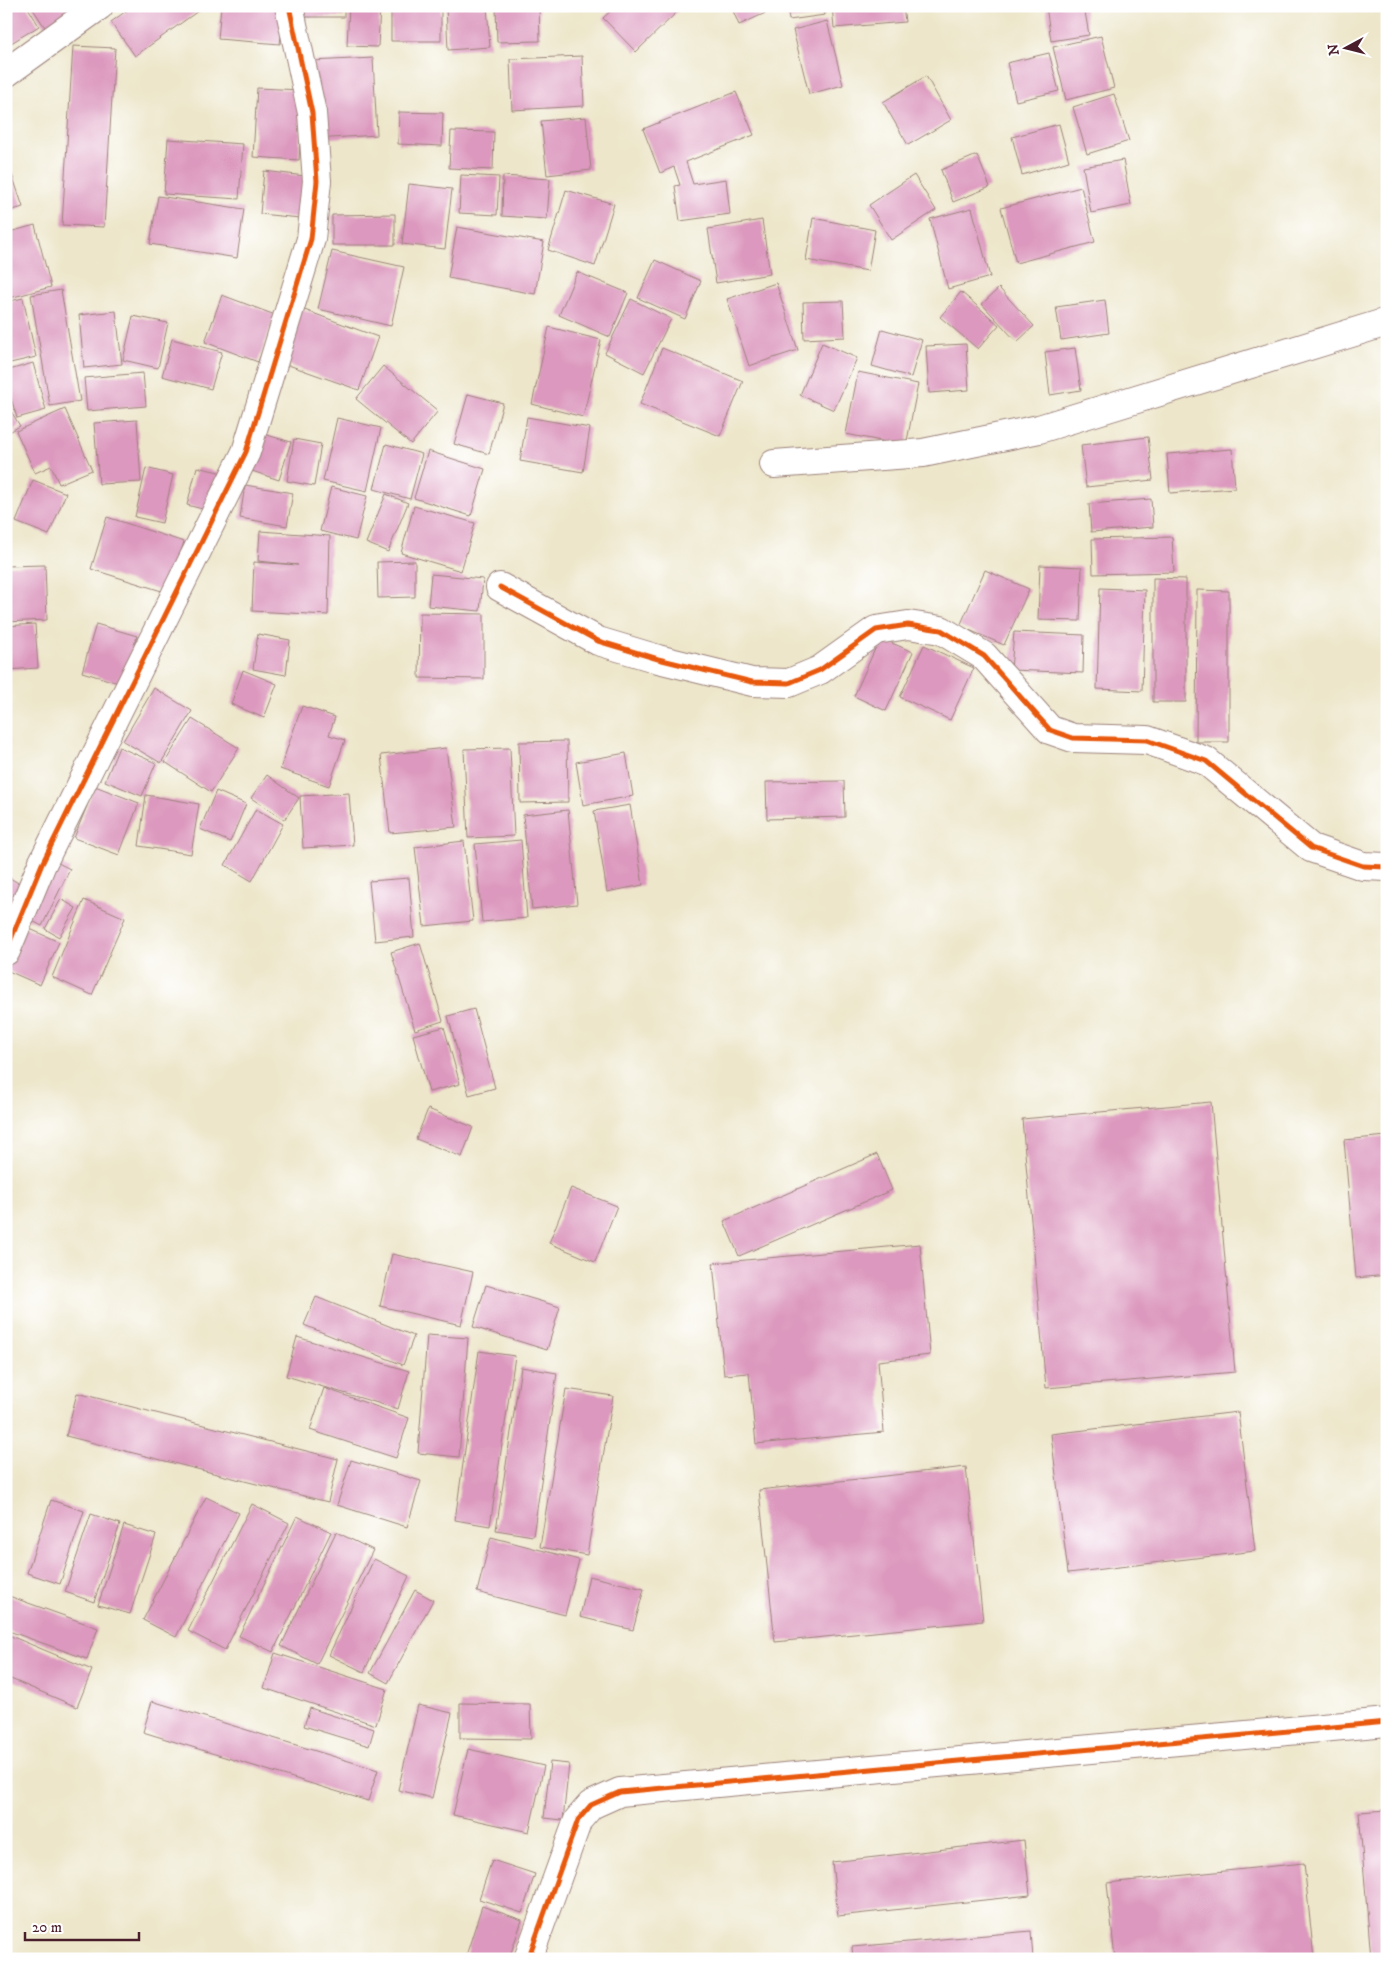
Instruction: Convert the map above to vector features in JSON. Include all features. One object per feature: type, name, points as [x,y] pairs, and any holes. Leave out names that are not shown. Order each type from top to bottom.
[{"type":"street","points":[[6,73],[99,6]]},
{"type":"street","points":[[6,951],[42,864],[246,452],[311,239],[317,181],[312,113],[289,6]]},
{"type":"street","points":[[774,464],[923,453],[1039,428],[1387,322]]},
{"type":"street","points":[[500,587],[598,640],[658,659],[752,682],[790,683],[820,670],[876,630],[908,625],[941,630],[984,656],[1050,730],[1073,738],[1147,740],[1206,761],[1311,848],[1363,866],[1387,867]]},
{"type":"street","points":[[528,1959],[578,1820],[592,1805],[620,1792],[1387,1722]]},
{"type":"building","points":[[6,6],[27,6],[39,26],[8,45],[6,42]]},
{"type":"building","points":[[31,6],[81,6],[46,29]]},
{"type":"building","points":[[133,6],[205,6],[135,56],[111,22]]},
{"type":"building","points":[[221,6],[284,6],[280,44],[218,39]]},
{"type":"building","points":[[302,6],[344,6],[344,17],[302,17]]},
{"type":"building","points":[[349,6],[380,6],[378,47],[347,46]]},
{"type":"building","points":[[391,6],[441,6],[441,41],[391,41]]},
{"type":"building","points":[[446,6],[487,6],[490,47],[448,50]]},
{"type":"building","points":[[496,6],[539,6],[540,41],[497,42]]},
{"type":"building","points":[[616,6],[683,6],[636,52],[603,18]]},
{"type":"building","points":[[731,6],[781,6],[739,25]]},
{"type":"building","points":[[787,6],[824,6],[825,15],[789,20]]},
{"type":"building","points":[[832,6],[903,6],[905,22],[834,28]]},
{"type":"building","points":[[1046,6],[1084,6],[1089,35],[1051,41]]},
{"type":"building","points":[[827,21],[843,85],[809,94],[793,30]]},
{"type":"building","points":[[1101,36],[1114,88],[1066,100],[1053,47]]},
{"type":"building","points":[[73,46],[115,48],[104,227],[62,225]]},
{"type":"building","points":[[1049,53],[1059,91],[1016,101],[1007,63]]},
{"type":"building","points":[[582,56],[584,106],[512,110],[510,59]]},
{"type":"building","points":[[373,58],[377,135],[316,139],[312,61]]},
{"type":"building","points":[[926,76],[951,120],[908,145],[883,102]]},
{"type":"building","points":[[257,88],[302,90],[299,160],[253,157]]},
{"type":"building","points":[[736,92],[754,135],[686,162],[693,184],[726,179],[730,214],[680,221],[675,186],[680,185],[674,167],[660,173],[643,129]]},
{"type":"building","points":[[1114,94],[1129,141],[1087,154],[1073,107]]},
{"type":"building","points":[[399,112],[443,113],[442,146],[398,144]]},
{"type":"building","points":[[586,117],[591,170],[547,175],[541,121]]},
{"type":"building","points":[[1059,124],[1069,161],[1022,175],[1012,137]]},
{"type":"building","points":[[451,131],[494,132],[493,170],[449,168]]},
{"type":"building","points":[[168,139],[243,144],[239,199],[164,194]]},
{"type":"building","points":[[977,155],[990,187],[953,202],[941,170]]},
{"type":"building","points":[[6,157],[23,207],[6,212]]},
{"type":"building","points":[[1123,160],[1131,205],[1091,213],[1083,167]]},
{"type":"building","points":[[264,171],[305,176],[300,218],[260,214]]},
{"type":"building","points":[[461,175],[499,177],[497,215],[459,213]]},
{"type":"building","points":[[914,175],[936,210],[891,240],[869,205]]},
{"type":"building","points":[[503,176],[550,179],[547,219],[502,216]]},
{"type":"building","points":[[409,184],[452,189],[445,249],[402,244]]},
{"type":"building","points":[[1081,187],[1095,242],[1016,263],[1001,208]]},
{"type":"building","points":[[566,190],[614,204],[595,266],[548,250]]},
{"type":"building","points":[[158,196],[244,209],[237,258],[150,244]]},
{"type":"building","points":[[972,208],[990,277],[948,289],[930,219]]},
{"type":"building","points":[[395,214],[395,245],[332,245],[332,215]]},
{"type":"building","points":[[813,218],[875,230],[868,271],[806,260]]},
{"type":"building","points":[[762,220],[770,274],[716,283],[708,229]]},
{"type":"building","points":[[35,225],[51,287],[6,299],[6,233]]},
{"type":"building","points":[[457,227],[544,242],[535,294],[448,278]]},
{"type":"building","points":[[332,251],[404,267],[391,326],[318,309]]},
{"type":"building","points":[[655,260],[701,281],[685,319],[638,298]]},
{"type":"building","points":[[577,272],[628,293],[610,337],[559,315]]},
{"type":"building","points":[[776,283],[798,350],[749,366],[727,299]]},
{"type":"building","points":[[999,288],[1034,326],[1017,342],[982,304]]},
{"type":"building","points":[[61,290],[80,401],[50,406],[31,295]]},
{"type":"building","points":[[961,292],[999,325],[978,349],[940,317]]},
{"type":"building","points":[[222,295],[275,315],[258,362],[205,342]]},
{"type":"building","points":[[23,298],[36,357],[6,364],[6,302]]},
{"type":"building","points":[[631,299],[671,319],[644,373],[605,353]]},
{"type":"building","points":[[1105,300],[1109,333],[1061,340],[1056,307]]},
{"type":"building","points":[[843,301],[845,337],[804,339],[803,302]]},
{"type":"building","points":[[299,308],[378,337],[359,390],[280,362]]},
{"type":"building","points":[[116,311],[122,364],[84,368],[79,315]]},
{"type":"building","points":[[133,316],[168,323],[158,368],[123,360]]},
{"type":"building","points":[[549,327],[601,340],[583,417],[532,404]]},
{"type":"building","points":[[882,329],[922,340],[911,377],[872,366]]},
{"type":"building","points":[[172,339],[222,352],[211,389],[162,376]]},
{"type":"building","points":[[822,343],[857,358],[834,410],[800,395]]},
{"type":"building","points":[[966,344],[969,390],[929,393],[926,346]]},
{"type":"building","points":[[662,348],[743,381],[720,436],[640,404]]},
{"type":"building","points":[[1075,348],[1081,390],[1050,395],[1045,352]]},
{"type":"building","points":[[33,363],[46,410],[17,418],[6,382],[6,371]]},
{"type":"building","points":[[383,366],[438,411],[411,444],[356,399]]},
{"type":"building","points":[[858,372],[918,384],[906,446],[846,434]]},
{"type":"building","points":[[143,373],[146,406],[87,411],[84,378]]},
{"type":"building","points":[[468,394],[503,403],[489,454],[454,444]]},
{"type":"building","points":[[6,403],[20,426],[6,434]]},
{"type":"building","points":[[65,409],[92,470],[59,484],[51,466],[35,473],[16,431]]},
{"type":"building","points":[[527,417],[590,428],[583,472],[520,461]]},
{"type":"building","points":[[337,418],[381,428],[367,491],[323,481]]},
{"type":"building","points":[[137,420],[141,482],[99,484],[94,423]]},
{"type":"building","points":[[260,433],[291,442],[279,480],[249,470]]},
{"type":"building","points":[[1148,437],[1153,480],[1086,487],[1081,445]]},
{"type":"building","points":[[294,439],[321,444],[314,486],[287,481]]},
{"type":"building","points":[[386,444],[422,454],[410,499],[374,489]]},
{"type":"building","points":[[1232,449],[1235,488],[1170,493],[1167,454]]},
{"type":"building","points":[[428,451],[485,469],[471,516],[414,498]]},
{"type":"building","points":[[197,467],[223,473],[214,512],[187,505]]},
{"type":"building","points":[[146,468],[173,475],[162,523],[135,517]]},
{"type":"building","points":[[33,480],[66,493],[49,535],[16,522]]},
{"type":"building","points":[[245,485],[293,493],[287,526],[240,518]]},
{"type":"building","points":[[331,487],[367,496],[356,540],[320,531]]},
{"type":"building","points":[[386,494],[408,503],[388,552],[366,543]]},
{"type":"building","points":[[1151,499],[1153,527],[1091,532],[1089,504]]},
{"type":"building","points":[[414,506],[475,523],[461,571],[401,553]]},
{"type":"building","points":[[107,517],[184,542],[168,593],[91,569]]},
{"type":"building","points":[[260,531],[330,536],[328,615],[252,611],[254,562],[298,565],[258,561]]},
{"type":"building","points":[[1172,537],[1174,572],[1093,574],[1092,539]]},
{"type":"building","points":[[415,561],[415,597],[378,598],[377,562]]},
{"type":"building","points":[[45,565],[47,620],[6,622],[6,566]]},
{"type":"building","points":[[1040,565],[1082,567],[1080,621],[1038,620]]},
{"type":"building","points":[[985,570],[1029,589],[1004,645],[960,626]]},
{"type":"building","points":[[431,574],[483,579],[480,611],[428,606]]},
{"type":"building","points":[[1153,578],[1186,579],[1186,702],[1153,702]]},
{"type":"building","points":[[1100,588],[1145,590],[1142,691],[1097,689]]},
{"type":"building","points":[[1197,590],[1229,591],[1229,742],[1196,742]]},
{"type":"building","points":[[420,613],[484,614],[484,679],[419,678]]},
{"type":"building","points":[[35,624],[38,668],[6,670],[6,626]]},
{"type":"building","points":[[96,624],[137,636],[122,684],[82,672]]},
{"type":"building","points":[[1014,632],[1084,635],[1083,673],[1011,670]]},
{"type":"building","points":[[258,634],[290,640],[286,675],[253,669]]},
{"type":"building","points":[[880,638],[913,652],[886,711],[854,696]]},
{"type":"building","points":[[924,645],[974,668],[950,720],[900,697]]},
{"type":"building","points":[[243,670],[277,684],[264,718],[231,704]]},
{"type":"building","points":[[154,688],[192,711],[161,763],[123,741]]},
{"type":"building","points":[[302,706],[335,717],[329,735],[345,740],[329,786],[280,769]]},
{"type":"building","points":[[192,719],[239,748],[211,792],[165,762]]},
{"type":"building","points":[[567,741],[568,802],[520,803],[519,742]]},
{"type":"building","points":[[119,747],[156,763],[142,796],[105,781]]},
{"type":"building","points":[[446,748],[456,827],[390,833],[381,755]]},
{"type":"building","points":[[510,748],[514,836],[468,838],[464,749]]},
{"type":"building","points":[[626,753],[633,796],[583,805],[576,762]]},
{"type":"building","points":[[267,775],[299,798],[284,820],[251,798]]},
{"type":"building","points":[[844,781],[845,817],[767,819],[766,782]]},
{"type":"building","points":[[95,786],[139,803],[119,855],[74,838]]},
{"type":"building","points":[[216,791],[246,804],[230,842],[200,829]]},
{"type":"building","points":[[349,793],[353,845],[303,848],[300,796]]},
{"type":"building","points":[[146,795],[199,804],[191,854],[139,846]]},
{"type":"building","points":[[630,805],[643,885],[607,892],[594,811]]},
{"type":"building","points":[[256,809],[283,824],[252,881],[225,865]]},
{"type":"building","points":[[568,810],[577,904],[532,909],[523,815]]},
{"type":"building","points":[[521,840],[527,918],[482,922],[475,844]]},
{"type":"building","points":[[464,841],[473,921],[424,926],[415,847]]},
{"type":"building","points":[[52,860],[70,869],[42,926],[25,917]]},
{"type":"building","points":[[6,876],[24,886],[6,920]]},
{"type":"building","points":[[409,878],[414,937],[375,941],[369,881]]},
{"type":"building","points":[[61,899],[76,908],[59,937],[45,929]]},
{"type":"building","points":[[84,900],[125,918],[92,995],[52,977]]},
{"type":"building","points":[[21,925],[59,942],[40,985],[6,970],[6,958]]},
{"type":"building","points":[[420,943],[443,1021],[415,1030],[391,952]]},
{"type":"building","points":[[474,1009],[495,1088],[469,1095],[448,1016]]},
{"type":"building","points":[[444,1027],[460,1084],[429,1092],[413,1035]]},
{"type":"building","points":[[1211,1102],[1235,1372],[1046,1388],[1022,1119]]},
{"type":"building","points":[[428,1109],[473,1127],[462,1157],[416,1139]]},
{"type":"building","points":[[1387,1136],[1387,1275],[1356,1278],[1344,1140]]},
{"type":"building","points":[[877,1154],[892,1190],[739,1256],[724,1221]]},
{"type":"building","points":[[571,1188],[617,1206],[595,1262],[549,1243]]},
{"type":"building","points":[[920,1244],[930,1355],[878,1361],[884,1432],[756,1444],[749,1373],[724,1375],[713,1263]]},
{"type":"building","points":[[392,1254],[473,1272],[461,1325],[380,1306]]},
{"type":"building","points":[[486,1285],[560,1307],[547,1350],[473,1327]]},
{"type":"building","points":[[316,1297],[414,1336],[403,1365],[304,1325]]},
{"type":"building","points":[[427,1335],[468,1338],[459,1457],[418,1453]]},
{"type":"building","points":[[297,1337],[409,1371],[398,1409],[286,1376]]},
{"type":"building","points":[[479,1351],[515,1356],[490,1526],[455,1520]]},
{"type":"building","points":[[521,1367],[557,1373],[533,1536],[496,1530]]},
{"type":"building","points":[[324,1388],[409,1418],[396,1458],[310,1430]]},
{"type":"building","points":[[566,1389],[613,1396],[587,1555],[540,1547]]},
{"type":"building","points":[[77,1393],[338,1459],[328,1502],[66,1436]]},
{"type":"building","points":[[1238,1412],[1255,1551],[1068,1573],[1051,1434]]},
{"type":"building","points":[[351,1460],[421,1481],[407,1527],[337,1505]]},
{"type":"building","points":[[966,1467],[983,1621],[775,1642],[759,1490]]},
{"type":"building","points":[[206,1497],[239,1513],[176,1637],[143,1620]]},
{"type":"building","points":[[51,1500],[84,1511],[60,1584],[27,1573]]},
{"type":"building","points":[[252,1504],[289,1523],[225,1650],[188,1631]]},
{"type":"building","points":[[91,1514],[120,1524],[94,1602],[65,1592]]},
{"type":"building","points":[[297,1516],[331,1532],[273,1652],[239,1636]]},
{"type":"building","points":[[124,1525],[156,1535],[130,1614],[98,1605]]},
{"type":"building","points":[[336,1532],[373,1550],[317,1664],[281,1646]]},
{"type":"building","points":[[491,1537],[579,1560],[565,1615],[477,1592]]},
{"type":"building","points":[[374,1559],[409,1576],[364,1672],[329,1655]]},
{"type":"building","points":[[589,1576],[644,1589],[633,1630],[580,1617]]},
{"type":"building","points":[[415,1590],[433,1600],[388,1683],[370,1673]]},
{"type":"building","points":[[6,1595],[98,1628],[87,1659],[6,1630]]},
{"type":"building","points":[[6,1634],[92,1670],[77,1707],[6,1677]]},
{"type":"building","points":[[275,1653],[387,1689],[376,1725],[264,1688]]},
{"type":"building","points":[[152,1701],[378,1770],[368,1801],[143,1732]]},
{"type":"building","points":[[460,1703],[530,1704],[531,1739],[460,1738]]},
{"type":"building","points":[[418,1705],[452,1713],[432,1798],[398,1790]]},
{"type":"building","points":[[310,1708],[374,1729],[369,1746],[304,1726]]},
{"type":"building","points":[[468,1749],[544,1766],[529,1832],[453,1815]]},
{"type":"building","points":[[550,1762],[569,1764],[563,1820],[544,1818]]},
{"type":"building","points":[[1387,1810],[1387,1959],[1371,1959],[1359,1812]]},
{"type":"building","points":[[1024,1840],[1030,1895],[838,1916],[832,1862]]},
{"type":"building","points":[[492,1860],[535,1874],[522,1913],[479,1899]]},
{"type":"building","points":[[1304,1863],[1314,1959],[1115,1959],[1107,1883]]},
{"type":"building","points":[[482,1906],[522,1920],[509,1959],[465,1959]]},
{"type":"building","points":[[1031,1931],[1033,1959],[853,1959],[852,1947]]},
{"type":"cycle path","points":[[6,951],[42,864],[246,452],[311,239],[317,181],[312,113],[289,6]]},
{"type":"cycle path","points":[[500,587],[598,641],[658,659],[752,682],[789,683],[820,670],[876,630],[908,625],[941,630],[984,656],[1050,730],[1073,738],[1147,740],[1206,761],[1311,848],[1363,866],[1387,867]]},
{"type":"cycle path","points":[[528,1959],[578,1820],[591,1805],[620,1792],[1387,1722]]}]
